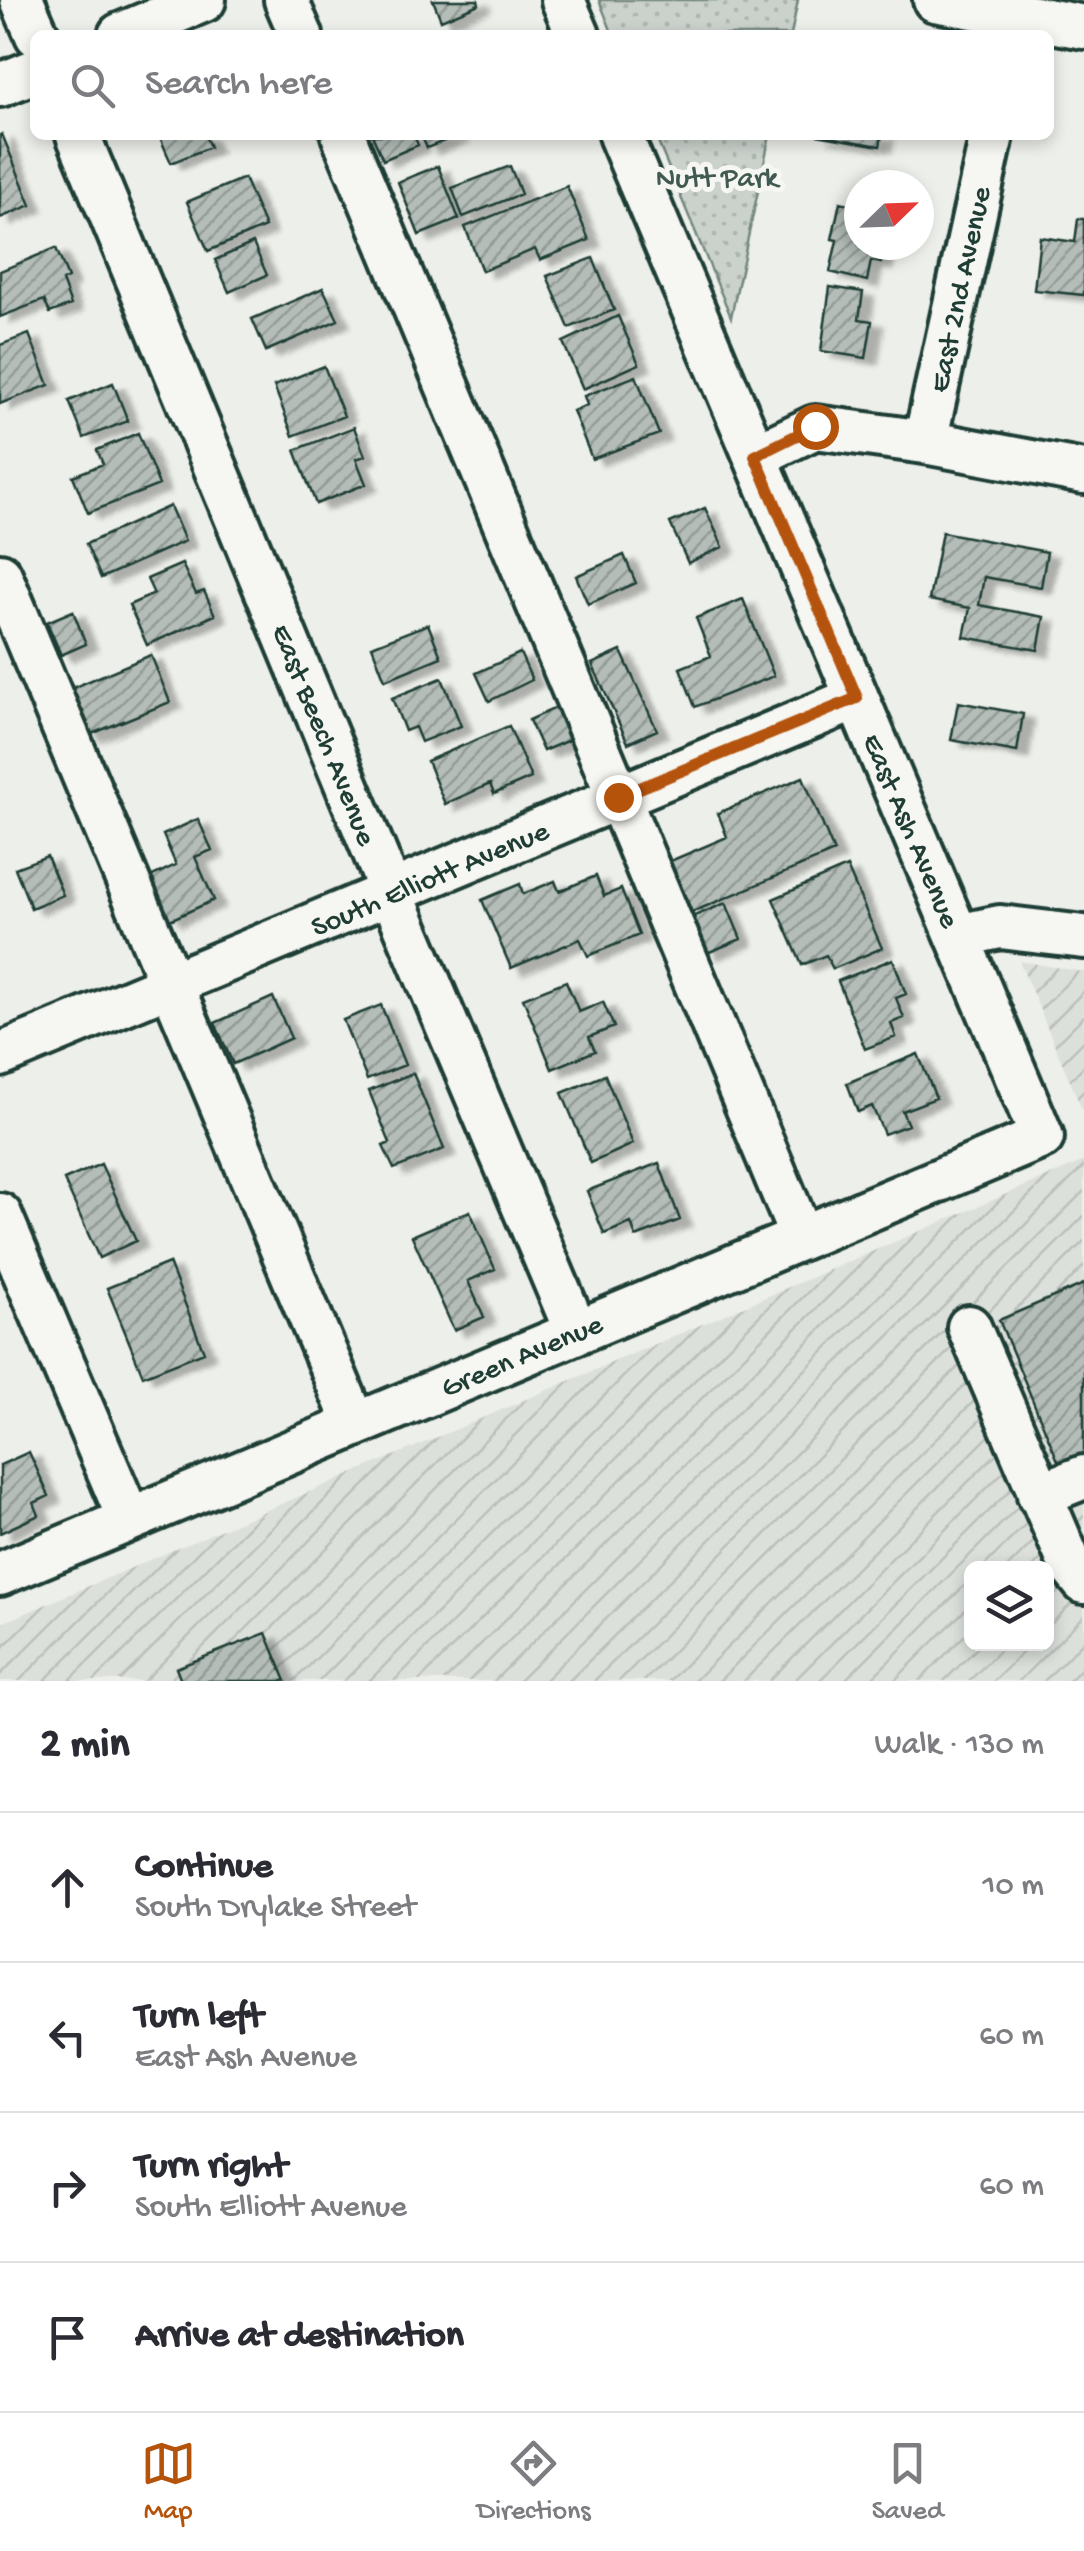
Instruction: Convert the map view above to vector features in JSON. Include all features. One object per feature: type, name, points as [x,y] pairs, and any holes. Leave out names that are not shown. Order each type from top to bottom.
[{"type":"street","points":[[22,0],[34,30]]},
{"type":"street","points":[[132,30],[204,0]]},
{"type":"street","points":[[286,0],[299,30]]},
{"type":"street","points":[[563,0],[576,30]]},
{"type":"street","points":[[935,0],[1084,26]]},
{"type":"street","points":[[0,85],[30,72]]},
{"type":"street","name":"East Beech Avenue","points":[[80,140],[576,1331]]},
{"type":"street","points":[[344,140],[801,1236]]},
{"type":"street","name":"East Ash Avenue","points":[[622,140],[1042,1137]]},
{"type":"street","name":"East 2nd Avenue","points":[[925,442],[991,140]]},
{"type":"street","points":[[755,456],[815,426],[1084,472]]},
{"type":"street","points":[[0,575],[356,1424]]},
{"type":"street","name":"South Elliott Avenue","points":[[0,1056],[857,698]]},
{"type":"street","points":[[957,936],[1000,927],[1084,938]]},
{"type":"street","name":"Green Avenue","points":[[0,1574],[1042,1137]]},
{"type":"street","points":[[0,1214],[129,1520]]},
{"type":"street","points":[[969,1327],[1039,1496],[1071,1566],[1084,1582]]},
{"type":"street","points":[[1039,1496],[1084,1476]]},
{"type":"shaded area","points":[[1019,961],[1084,972],[1084,1114]]},
{"type":"shaded area","points":[[1084,1161],[1084,1681],[0,1681],[0,1624]]},
{"type":"green space","points":[[599,0],[798,0],[792,30],[611,30]]},
{"type":"green space","name":"Nutt Park","points":[[657,140],[769,140],[731,317]]},
{"type":"building","points":[[433,0],[478,0],[479,4],[441,20]]},
{"type":"building","points":[[0,135],[31,205],[0,218]]},
{"type":"building","points":[[161,140],[207,140],[210,147],[171,163]]},
{"type":"building","points":[[374,140],[416,140],[418,145],[383,160]]},
{"type":"building","points":[[423,140],[447,140],[427,148]]},
{"type":"building","points":[[846,140],[881,140],[880,146]]},
{"type":"building","points":[[438,166],[459,219],[419,235],[398,182]]},
{"type":"building","points":[[510,166],[521,194],[463,217],[452,188]]},
{"type":"building","points":[[244,178],[265,227],[208,251],[187,202]]},
{"type":"building","points":[[567,186],[589,240],[540,260],[535,249],[482,271],[465,227]]},
{"type":"building","points":[[840,202],[844,203],[844,260],[882,260],[871,261],[867,281],[830,272],[837,240],[832,239]]},
{"type":"building","points":[[1078,219],[1084,219],[1084,295],[1034,290],[1040,237],[1075,242]]},
{"type":"building","points":[[253,243],[267,275],[229,292],[215,260]]},
{"type":"building","points":[[56,248],[68,278],[62,281],[71,305],[50,313],[44,300],[0,317],[0,271]]},
{"type":"building","points":[[593,258],[614,310],[569,328],[547,276]]},
{"type":"building","points":[[830,287],[863,292],[859,319],[872,321],[866,358],[821,351]]},
{"type":"building","points":[[323,288],[338,320],[266,351],[252,319]]},
{"type":"building","points":[[618,316],[639,364],[583,389],[563,342]]},
{"type":"building","points":[[29,334],[49,385],[0,404],[0,345]]},
{"type":"building","points":[[324,366],[344,416],[293,436],[274,386]]},
{"type":"building","points":[[636,376],[659,434],[592,459],[573,411],[587,405],[584,396]]},
{"type":"building","points":[[113,383],[128,421],[84,438],[69,401]]},
{"type":"building","points":[[354,427],[365,456],[356,459],[366,484],[316,504],[295,450]]},
{"type":"building","points":[[138,433],[159,485],[88,513],[73,476],[103,464],[97,450]]},
{"type":"building","points":[[170,506],[185,541],[101,578],[86,544]]},
{"type":"building","points":[[705,508],[723,547],[688,563],[670,523]]},
{"type":"building","points":[[942,532],[1047,552],[1041,587],[984,577],[979,605],[1044,617],[1038,650],[964,637],[970,608],[929,600]]},
{"type":"building","points":[[624,555],[636,583],[588,604],[576,576]]},
{"type":"building","points":[[182,564],[196,594],[204,591],[215,615],[147,645],[129,605],[154,594],[147,579]]},
{"type":"building","points":[[743,599],[774,676],[695,707],[680,668],[711,656],[696,618]]},
{"type":"building","points":[[73,611],[86,644],[61,655],[47,622]]},
{"type":"building","points":[[428,624],[441,657],[385,680],[372,646]]},
{"type":"building","points":[[621,651],[657,730],[628,743],[592,664]]},
{"type":"building","points":[[520,653],[532,680],[489,701],[476,673]]},
{"type":"building","points":[[151,655],[170,702],[89,735],[70,689]]},
{"type":"building","points":[[442,678],[461,726],[421,742],[415,727],[405,731],[392,698]]},
{"type":"building","points":[[958,702],[1023,714],[1017,752],[951,740]]},
{"type":"building","points":[[562,705],[576,737],[543,751],[529,720]]},
{"type":"building","points":[[509,726],[531,778],[494,794],[490,784],[445,804],[427,761]]},
{"type":"building","points":[[803,777],[834,852],[690,913],[668,862],[727,837],[718,813]]},
{"type":"building","points":[[198,819],[212,850],[195,857],[214,900],[170,920],[150,877],[176,865],[163,835]]},
{"type":"building","points":[[47,856],[63,895],[31,908],[15,868]]},
{"type":"building","points":[[847,867],[882,948],[833,969],[826,955],[802,965],[773,899]]},
{"type":"building","points":[[596,876],[604,896],[621,889],[639,935],[588,956],[580,939],[511,968],[482,900],[520,884],[523,894],[555,881],[559,891]]},
{"type":"building","points":[[726,903],[741,939],[707,953],[692,917]]},
{"type":"building","points":[[893,959],[906,994],[896,998],[904,1018],[891,1023],[896,1037],[865,1049],[838,981]]},
{"type":"building","points":[[566,981],[579,1012],[603,1002],[614,1027],[589,1037],[595,1051],[552,1069],[523,998]]},
{"type":"building","points":[[273,997],[291,1038],[233,1064],[215,1023]]},
{"type":"building","points":[[381,1005],[405,1065],[367,1080],[343,1020]]},
{"type":"building","points":[[918,1054],[936,1098],[902,1111],[908,1125],[884,1134],[872,1106],[858,1112],[847,1083]]},
{"type":"building","points":[[413,1073],[444,1149],[394,1169],[383,1146],[390,1143],[369,1091]]},
{"type":"building","points":[[605,1075],[633,1144],[591,1163],[562,1093]]},
{"type":"building","points":[[659,1163],[680,1220],[636,1237],[631,1223],[604,1234],[587,1191]]},
{"type":"building","points":[[101,1164],[136,1241],[99,1258],[64,1180]]},
{"type":"building","points":[[470,1211],[495,1269],[468,1281],[484,1317],[454,1330],[412,1236]]},
{"type":"building","points":[[169,1263],[204,1352],[143,1376],[107,1288]]},
{"type":"building","points":[[1084,1284],[1084,1459],[1061,1468],[999,1320]]},
{"type":"building","points":[[29,1452],[49,1496],[34,1503],[39,1515],[0,1533],[0,1465]]},
{"type":"building","points":[[266,1633],[286,1681],[181,1681],[176,1668]]},
{"type":"route","points":[[618,797],[857,698],[755,456],[815,426]]}]
